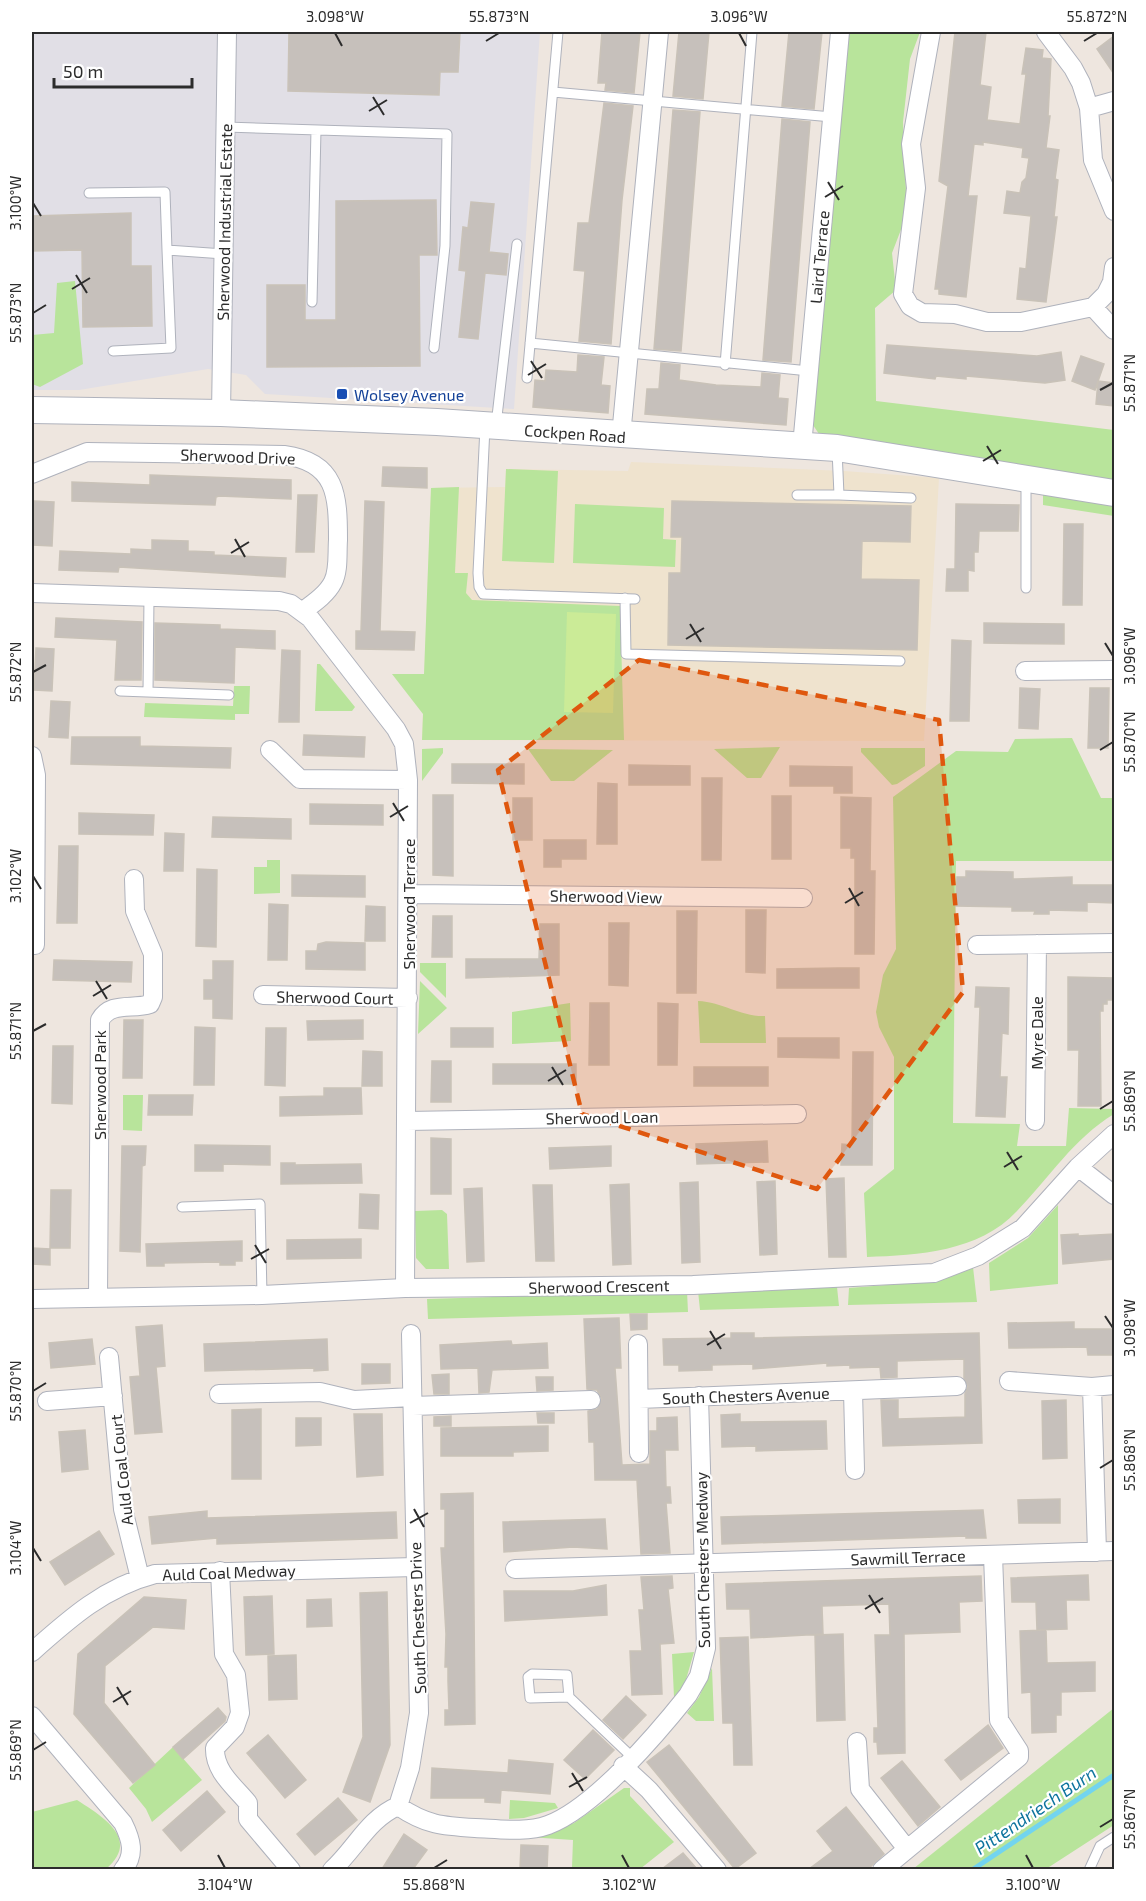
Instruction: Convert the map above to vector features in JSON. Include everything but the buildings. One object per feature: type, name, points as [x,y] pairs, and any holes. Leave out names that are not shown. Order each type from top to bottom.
[{"type":"main road","name":"Cockpen Road","points":[[32,410],[221,413],[837,448],[1114,493]]},
{"type":"street","name":"Sherwood Industrial Estate","points":[[221,413],[227,32]]},
{"type":"street","points":[[621,436],[659,32]]},
{"type":"street","name":"Laird Terrace","points":[[802,446],[840,32]]},
{"type":"street","points":[[931,32],[911,144],[916,188],[903,294],[910,306],[922,313],[955,314],[1004,324],[1077,312],[1093,307],[1106,294],[1112,282],[1114,267]]},
{"type":"street","points":[[1046,32],[1073,68],[1089,108],[1093,160],[1114,211]]},
{"type":"street","points":[[1089,108],[1114,101]]},
{"type":"street","points":[[1093,307],[1114,330]]},
{"type":"street","name":"Sherwood Drive","points":[[32,474],[87,452],[284,456],[314,463],[325,474],[338,502],[337,569],[326,592],[303,612]]},
{"type":"street","points":[[32,593],[279,602],[303,612]]},
{"type":"street","name":"Sherwood Terrace","points":[[303,612],[396,729],[404,744],[408,780],[410,894],[405,1288]]},
{"type":"street","points":[[1025,671],[1064,677],[1114,670]]},
{"type":"street","points":[[270,750],[300,779],[408,780]]},
{"type":"street","points":[[32,756],[36,775],[35,945],[32,945]]},
{"type":"street","name":"Sherwood Park","points":[[98,1298],[100,1020],[104,1012],[112,1008],[150,1004],[153,997],[153,954],[135,911],[134,879]]},
{"type":"street","name":"Sherwood View","points":[[410,894],[803,898]]},
{"type":"street","points":[[977,945],[1114,943]]},
{"type":"street","name":"Myre Dale","points":[[1035,1121],[1036,944]]},
{"type":"street","name":"Sherwood Court","points":[[263,995],[408,998]]},
{"type":"street","name":"Sherwood Loan","points":[[407,1121],[796,1114]]},
{"type":"street","name":"Sherwood Crescent","points":[[32,1299],[262,1295],[405,1288],[693,1285],[934,1273],[978,1256],[1023,1228],[1078,1167],[1114,1134]]},
{"type":"street","points":[[1078,1167],[1114,1195]]},
{"type":"street","name":"South Chesters Drive","points":[[398,1806],[410,1768],[419,1713],[411,1334]]},
{"type":"street","name":"South Chesters Avenue","points":[[638,1344],[639,1453]]},
{"type":"street","name":"Auld Coal Court","points":[[109,1357],[123,1509],[140,1578]]},
{"type":"street","points":[[1009,1381],[1092,1387],[1114,1385]]},
{"type":"street","name":"South Chesters Avenue","points":[[639,1399],[957,1386]]},
{"type":"street","points":[[1092,1387],[1106,1551]]},
{"type":"street","name":"South Chesters Avenue","points":[[853,1391],[855,1470]]},
{"type":"street","points":[[219,1394],[320,1392],[354,1400],[413,1401],[591,1400]]},
{"type":"street","name":"Auld Coal Court","points":[[47,1401],[113,1396]]},
{"type":"street","name":"South Chesters Medway","points":[[398,1806],[425,1822],[440,1826],[504,1829],[546,1825],[588,1802],[672,1716],[699,1676],[706,1648],[699,1396]]},
{"type":"street","name":"Sawmill Terrace","points":[[515,1569],[1106,1551]]},
{"type":"street","points":[[882,1869],[1019,1757],[1019,1751],[999,1720],[993,1555]]},
{"type":"street","name":"Auld Coal Medway","points":[[32,1652],[91,1602],[140,1578],[155,1574],[415,1567]]},
{"type":"street","points":[[220,1571],[224,1654],[236,1675],[240,1713],[235,1727],[215,1748],[215,1758],[219,1769],[248,1803],[248,1819],[291,1869]]},
{"type":"street","points":[[32,1716],[123,1823],[132,1843],[131,1856],[123,1869]]},
{"type":"street","points":[[857,1742],[860,1790],[907,1849]]},
{"type":"street","points":[[628,1762],[717,1869]]},
{"type":"street","points":[[332,1869],[354,1846],[373,1820],[398,1806]]},
{"type":"lane","points":[[527,378],[558,32]]},
{"type":"lane","points":[[725,365],[743,109],[752,32]]},
{"type":"lane","points":[[553,92],[832,117]]},
{"type":"lane","points":[[226,127],[447,134],[445,246],[434,348]]},
{"type":"lane","points":[[312,302],[316,130]]},
{"type":"lane","points":[[89,193],[165,192],[171,348],[113,351]]},
{"type":"lane","points":[[517,244],[490,427],[478,573],[479,587],[483,594],[630,598],[626,654],[900,661]]},
{"type":"lane","points":[[167,250],[224,254]]},
{"type":"lane","points":[[530,343],[725,365],[809,371]]},
{"type":"lane","points":[[837,448],[839,495]]},
{"type":"lane","points":[[1026,477],[1026,588]]},
{"type":"lane","points":[[797,495],[912,498]]},
{"type":"lane","points":[[148,692],[149,597]]},
{"type":"lane","points":[[120,691],[229,695]]},
{"type":"lane","points":[[182,1207],[260,1204],[262,1295]]},
{"type":"lane","points":[[569,1697],[530,1698],[528,1677],[532,1674],[567,1675],[569,1697],[628,1762]]},
{"type":"lane","points":[[1089,1869],[1100,1846],[1114,1837]]},
{"type":"highlighted area","points":[[639,660],[939,720],[963,992],[817,1189],[582,1114],[498,770]]},
{"type":"shaded area","points":[[32,32],[540,32],[514,409],[265,394],[246,375],[208,369],[79,390],[32,390]]},
{"type":"shaded area","points":[[631,462],[844,471],[939,478],[924,741],[422,740],[431,488],[505,487],[506,469],[628,471]]},
{"type":"green space","points":[[848,32],[920,32],[910,59],[903,122],[907,214],[892,253],[896,290],[875,308],[876,401],[1114,430],[1114,480],[819,434],[811,422]]},
{"type":"green space","points":[[75,281],[83,364],[40,387],[32,384],[32,335],[54,333],[57,283]]},
{"type":"green space","points":[[506,469],[558,471],[554,563],[502,561]]},
{"type":"green space","points":[[459,487],[455,573],[468,573],[466,593],[472,600],[620,606],[624,740],[422,740],[423,714],[392,674],[424,674],[431,488]]},
{"type":"green space","points":[[1043,491],[1114,504],[1114,516],[1043,505]]},
{"type":"green space","points":[[575,504],[664,508],[663,539],[676,540],[675,567],[573,563]]},
{"type":"green space","points":[[567,612],[616,614],[613,713],[564,712]]},
{"type":"green space","points":[[317,664],[320,664],[355,707],[352,711],[315,711]]},
{"type":"green space","points":[[234,686],[250,686],[249,714],[235,714],[235,720],[144,717],[145,703],[233,706]]},
{"type":"green space","points":[[1072,738],[1101,798],[1114,798],[1114,861],[956,861],[953,1123],[1020,1124],[1017,1146],[1066,1146],[1069,1108],[1114,1109],[1114,1114],[1099,1124],[1074,1147],[1017,1211],[1002,1225],[985,1235],[947,1249],[907,1255],[867,1257],[864,1193],[894,1169],[894,1057],[879,1027],[876,1012],[883,975],[896,949],[893,797],[956,751],[1008,752],[1015,739]]},
{"type":"green space","points":[[780,747],[761,778],[747,778],[714,749]]},
{"type":"green space","points":[[443,748],[443,753],[422,781],[422,749]]},
{"type":"green space","points":[[861,748],[925,748],[925,766],[892,785],[861,752]]},
{"type":"green space","points":[[528,749],[613,750],[574,781],[551,781]]},
{"type":"green space","points":[[267,860],[280,860],[280,893],[254,894],[254,867],[267,867]]},
{"type":"green space","points":[[420,963],[446,963],[446,998],[420,972]]},
{"type":"green space","points":[[420,981],[447,1008],[418,1034]]},
{"type":"green space","points":[[698,1001],[756,1016],[765,1016],[766,1043],[700,1043]]},
{"type":"green space","points":[[570,1003],[571,1041],[512,1044],[512,1012]]},
{"type":"green space","points":[[123,1095],[143,1095],[142,1131],[123,1130]]},
{"type":"green space","points":[[1058,1205],[1058,1284],[990,1291],[989,1263],[1028,1238]]},
{"type":"green space","points":[[442,1210],[447,1214],[449,1269],[426,1269],[416,1258],[415,1211]]},
{"type":"green space","points":[[973,1267],[977,1302],[848,1305],[849,1288],[924,1282]]},
{"type":"green space","points":[[837,1287],[839,1306],[700,1310],[698,1291]]},
{"type":"green space","points":[[687,1291],[688,1312],[428,1319],[427,1299]]},
{"type":"green space","points":[[694,1652],[685,1683],[674,1697],[672,1654]]},
{"type":"green space","points":[[712,1668],[714,1721],[696,1721],[687,1713],[699,1697]]},
{"type":"green space","points":[[1114,1708],[1114,1825],[1046,1869],[913,1869]]},
{"type":"green space","points":[[173,1747],[202,1780],[152,1822],[146,1809],[129,1788]]},
{"type":"green space","points":[[624,1788],[630,1788],[630,1796],[674,1842],[640,1869],[572,1867],[573,1840],[528,1837],[552,1832],[574,1823]]},
{"type":"green space","points":[[77,1800],[107,1821],[114,1830],[119,1838],[120,1848],[116,1858],[106,1869],[32,1869],[32,1812]]},
{"type":"green space","points":[[510,1800],[555,1803],[558,1808],[524,1818],[509,1819]]},
{"type":"waterway","name":"Pittendriech Burn","points":[[972,1870],[1114,1775]]},
{"type":"place","name":"Wolsey Avenue","points":[[342,394]]}]
